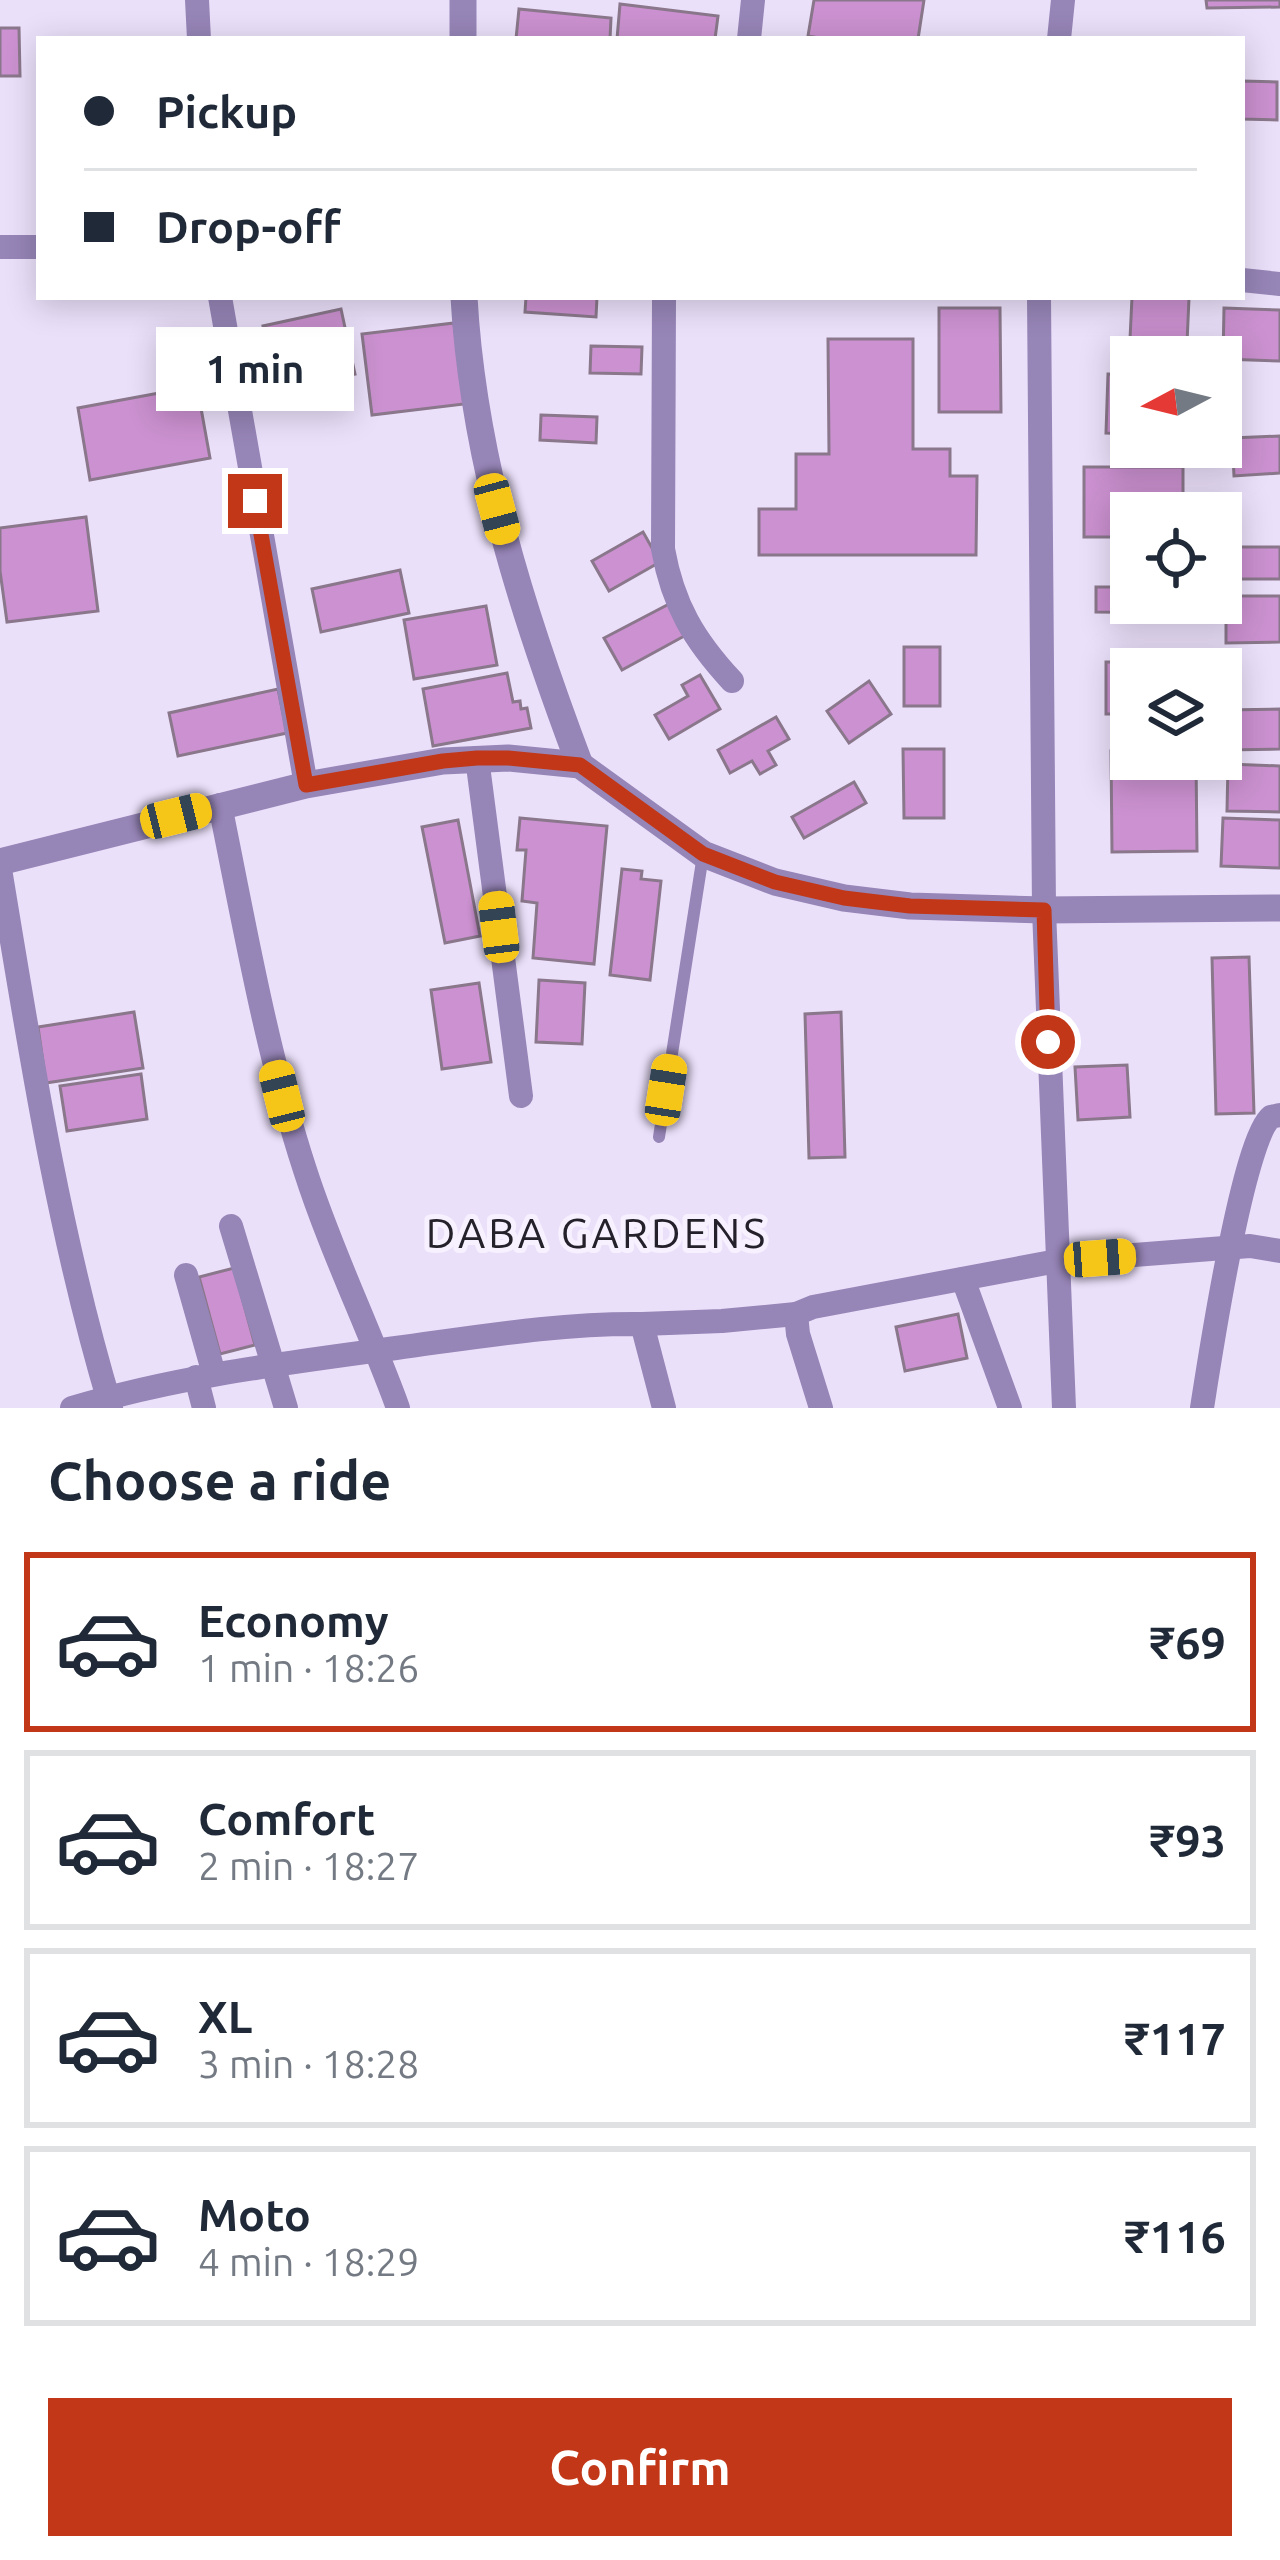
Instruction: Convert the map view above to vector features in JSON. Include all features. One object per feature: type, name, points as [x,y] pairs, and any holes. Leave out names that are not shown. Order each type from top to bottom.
[{"type":"street","points":[[197,0],[199,36]]},
{"type":"street","points":[[463,0],[463,36]]},
{"type":"street","points":[[749,36],[753,0]]},
{"type":"street","points":[[1059,36],[1063,0]]},
{"type":"street","points":[[0,247],[36,247]]},
{"type":"street","points":[[1245,280],[1280,284]]},
{"type":"street","points":[[221,300],[306,785]]},
{"type":"street","points":[[464,300],[478,423],[497,509],[541,657],[580,765]]},
{"type":"street","points":[[664,300],[663,549],[669,582],[686,622],[704,651],[732,680]]},
{"type":"street","points":[[1039,300],[1044,910],[1064,1408]]},
{"type":"street","points":[[477,758],[521,1096]]},
{"type":"street","points":[[109,1403],[53,1176],[0,866],[306,785],[443,761],[508,758],[580,765],[703,854],[775,882],[844,898],[910,906],[1044,910],[1280,908]]},
{"type":"street","points":[[220,805],[282,1096],[333,1250],[398,1408]]},
{"type":"street","points":[[1202,1408],[1229,1250],[1259,1135],[1280,1114]]},
{"type":"street","points":[[231,1226],[286,1408]]},
{"type":"street","points":[[72,1408],[272,1364],[552,1328],[722,1322],[796,1314],[812,1307],[1057,1262],[1250,1246],[1280,1251]]},
{"type":"street","points":[[186,1275],[205,1376],[204,1408]]},
{"type":"street","points":[[964,1279],[1010,1408]]},
{"type":"street","points":[[796,1314],[821,1408]]},
{"type":"street","points":[[642,1324],[664,1408]]},
{"type":"lane","points":[[659,1137],[703,854]]},
{"type":"building","points":[[814,0],[924,0],[918,36],[808,36]]},
{"type":"building","points":[[1206,0],[1280,0],[1280,7],[1207,8]]},
{"type":"building","points":[[620,4],[718,16],[715,36],[617,36]]},
{"type":"building","points":[[519,9],[611,18],[610,36],[516,36]]},
{"type":"building","points":[[0,28],[19,28],[20,76],[0,76]]},
{"type":"building","points":[[1245,81],[1277,82],[1277,120],[1245,119]]},
{"type":"building","points":[[526,300],[597,300],[596,317],[525,312]]},
{"type":"building","points":[[1132,300],[1189,300],[1187,336],[1130,336]]},
{"type":"building","points":[[939,308],[1000,308],[1001,412],[939,412]]},
{"type":"building","points":[[1224,308],[1280,310],[1280,361],[1242,360],[1242,336],[1223,336]]},
{"type":"building","points":[[341,309],[355,374],[277,391],[263,326]]},
{"type":"building","points":[[454,323],[464,404],[372,415],[362,334]]},
{"type":"building","points":[[828,339],[913,339],[913,449],[950,449],[950,476],[977,476],[976,555],[759,555],[759,509],[796,509],[796,454],[829,454]]},
{"type":"building","points":[[591,346],[642,347],[641,374],[590,373]]},
{"type":"building","points":[[1108,374],[1110,374],[1110,433],[1106,433]]},
{"type":"building","points":[[197,386],[210,458],[90,480],[78,408]]},
{"type":"building","points":[[541,415],[597,417],[596,443],[540,440]]},
{"type":"building","points":[[1280,436],[1280,473],[1234,476],[1234,468],[1242,468],[1242,438]]},
{"type":"building","points":[[1084,467],[1183,468],[1183,492],[1110,492],[1110,537],[1084,537]]},
{"type":"building","points":[[86,517],[98,611],[7,622],[0,528]]},
{"type":"building","points":[[643,532],[660,562],[609,591],[592,561]]},
{"type":"building","points":[[1242,547],[1280,547],[1280,579],[1242,579]]},
{"type":"building","points":[[400,570],[409,613],[321,632],[312,589]]},
{"type":"building","points":[[1096,587],[1110,587],[1110,612],[1096,612]]},
{"type":"building","points":[[1242,596],[1280,596],[1280,642],[1226,643],[1226,624],[1242,624]]},
{"type":"building","points":[[671,603],[688,634],[622,670],[604,638]]},
{"type":"building","points":[[486,606],[497,665],[414,679],[404,620]]},
{"type":"building","points":[[904,647],[940,647],[940,706],[904,706]]},
{"type":"building","points":[[1106,662],[1110,662],[1110,714],[1106,714]]},
{"type":"building","points":[[507,673],[513,702],[520,701],[521,709],[527,708],[531,728],[433,746],[423,689]]},
{"type":"building","points":[[700,675],[720,709],[669,739],[655,715],[688,696],[682,685]]},
{"type":"building","points":[[869,681],[891,714],[849,743],[827,711]]},
{"type":"building","points":[[278,689],[287,733],[178,756],[169,713]]},
{"type":"building","points":[[1280,709],[1280,749],[1242,750],[1242,710]]},
{"type":"building","points":[[776,717],[789,739],[768,751],[776,765],[760,774],[752,761],[730,773],[718,750]]},
{"type":"building","points":[[903,749],[944,749],[944,818],[904,818]]},
{"type":"building","points":[[1242,765],[1280,766],[1280,812],[1227,811],[1228,780],[1242,780]]},
{"type":"building","points":[[1111,780],[1196,780],[1197,851],[1112,852]]},
{"type":"building","points":[[854,782],[866,803],[804,838],[792,817]]},
{"type":"building","points":[[520,818],[607,826],[594,964],[533,958],[537,903],[522,901],[526,850],[517,850]]},
{"type":"building","points":[[1223,818],[1280,820],[1280,868],[1221,866]]},
{"type":"building","points":[[458,820],[480,936],[445,943],[422,827]]},
{"type":"building","points":[[622,869],[642,871],[641,879],[661,881],[650,980],[610,975]]},
{"type":"building","points":[[1249,957],[1254,1113],[1216,1114],[1212,958]]},
{"type":"building","points":[[539,980],[585,983],[582,1044],[536,1042]]},
{"type":"building","points":[[479,983],[491,1062],[442,1069],[431,990]]},
{"type":"building","points":[[134,1012],[143,1068],[46,1083],[38,1027]]},
{"type":"building","points":[[841,1012],[845,1157],[809,1158],[805,1014]]},
{"type":"building","points":[[1127,1065],[1130,1117],[1078,1120],[1075,1067]]},
{"type":"building","points":[[141,1074],[147,1119],[67,1131],[60,1086]]},
{"type":"building","points":[[234,1268],[255,1345],[220,1354],[199,1277]]},
{"type":"building","points":[[958,1314],[967,1358],[905,1371],[896,1327]]},
{"type":"district","name":"DABA GARDENS","points":[[597,1232]]},
{"type":"route","points":[[255,501],[306,785],[477,758],[580,765],[703,854],[775,882],[844,898],[910,906],[1044,910],[1048,1042]]}]
